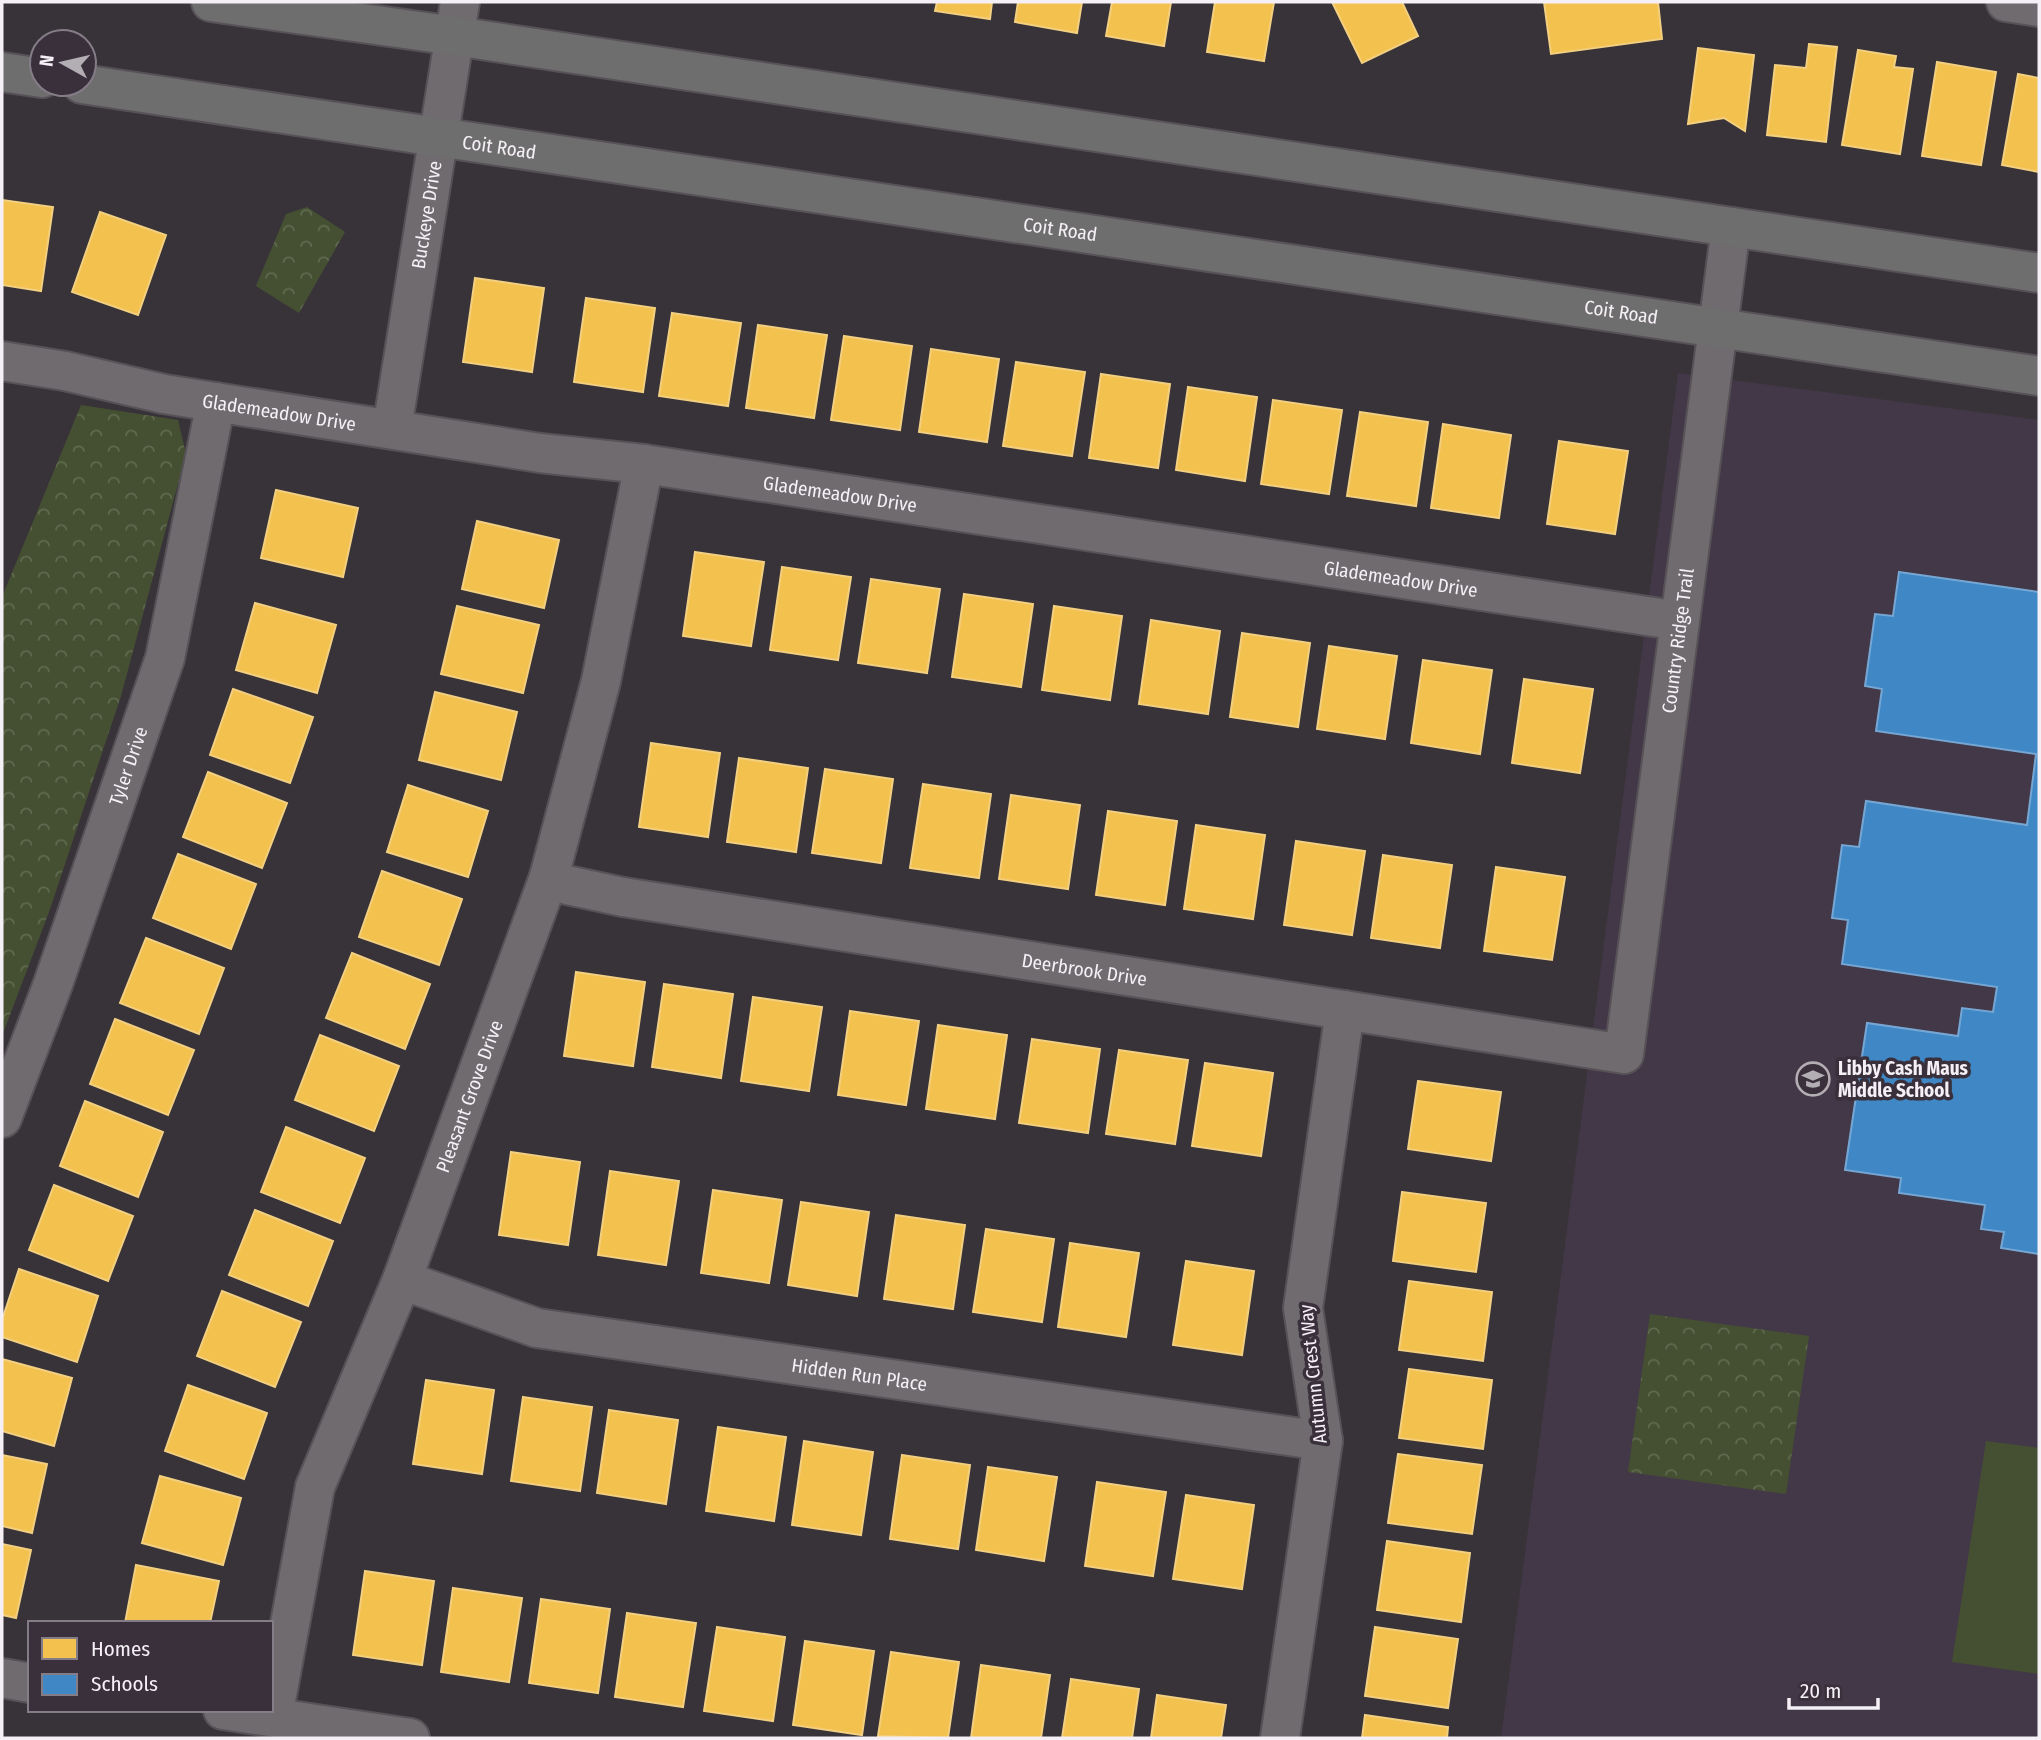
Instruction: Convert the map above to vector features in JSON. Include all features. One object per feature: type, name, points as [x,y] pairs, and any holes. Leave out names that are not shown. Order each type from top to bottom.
[{"type":"main road","points":[[211,2],[458,19],[1731,227],[2039,274]]},
{"type":"main road","points":[[2,72],[28,76]]},
{"type":"main road","name":"Coit Road","points":[[98,86],[2039,376]]},
{"type":"street","points":[[2006,2],[2039,7]]},
{"type":"street","name":"Buckeye Drive","points":[[392,429],[458,19]]},
{"type":"street","name":"Country Ridge Trail","points":[[1624,1054],[1731,227]]},
{"type":"street","name":"Glademeadow Drive","points":[[2,361],[65,371],[164,394],[540,453],[644,464],[1680,621]]},
{"type":"street","name":"Tyler Drive","points":[[2,1118],[53,984],[165,658],[216,402]]},
{"type":"street","name":"Pleasant Grove Drive","points":[[273,1717],[315,1487],[402,1280],[549,877],[601,681],[644,464]]},
{"type":"street","name":"Deerbrook Drive","points":[[549,877],[567,885],[623,897],[1624,1054]]},
{"type":"street","name":"Autumn Crest Way","points":[[1280,1738],[1323,1441],[1303,1308],[1345,1010]]},
{"type":"street","name":"Hidden Run Place","points":[[402,1280],[537,1328],[1323,1441]]},
{"type":"street","points":[[2,1678],[28,1683]]},
{"type":"street","points":[[237,1712],[410,1738]]},
{"type":"shaded area","name":"Libby Cash Maus Middle School","points":[[1678,373],[2039,420],[2039,1738],[1501,1738]]},
{"type":"green space","points":[[307,207],[345,232],[299,313],[256,286],[286,214]]},
{"type":"green space","points":[[81,405],[178,420],[186,454],[121,696],[49,912],[2,1036],[2,597]]},
{"type":"green space","points":[[1650,1314],[1809,1336],[1786,1494],[1628,1472]]},
{"type":"green space","points":[[1986,1441],[2039,1448],[2039,1674],[1952,1662]]},
{"type":"building: Homes","points":[[937,2],[992,2],[990,19],[935,11]]},
{"type":"building: Homes","points":[[1018,2],[1082,2],[1077,33],[1015,22]]},
{"type":"building: Homes","points":[[1112,2],[1171,2],[1164,46],[1106,36]]},
{"type":"building: Homes","points":[[1215,2],[1274,2],[1264,61],[1207,52]]},
{"type":"building: Homes","points":[[1332,2],[1402,2],[1418,36],[1362,63]]},
{"type":"building: Homes","points":[[1544,2],[1658,2],[1662,39],[1551,54]]},
{"type":"building: Homes","points":[[1809,44],[1837,47],[1826,142],[1767,135],[1775,65],[1806,68]]},
{"type":"building: Homes","points":[[1698,48],[1754,55],[1745,131],[1724,118],[1688,124]]},
{"type":"building: Homes","points":[[1858,50],[1896,56],[1894,67],[1913,69],[1900,154],[1842,145]]},
{"type":"building: Homes","points":[[1937,62],[1996,72],[1981,165],[1922,156]]},
{"type":"building: Homes","points":[[2018,74],[2039,78],[2039,172],[2002,165]]},
{"type":"building: Homes","points":[[2,200],[53,207],[41,291],[2,285]]},
{"type":"building: Homes","points":[[100,212],[166,235],[138,315],[72,292]]},
{"type":"building: Homes","points":[[475,278],[544,288],[532,372],[463,362]]},
{"type":"building: Homes","points":[[586,298],[655,308],[643,392],[574,382]]},
{"type":"building: Homes","points":[[672,313],[741,323],[728,406],[659,396]]},
{"type":"building: Homes","points":[[758,325],[827,335],[814,418],[746,408]]},
{"type":"building: Homes","points":[[844,336],[912,346],[900,430],[831,420]]},
{"type":"building: Homes","points":[[931,349],[999,359],[987,442],[919,432]]},
{"type":"building: Homes","points":[[1016,362],[1085,372],[1072,456],[1003,446]]},
{"type":"building: Homes","points":[[1101,374],[1170,384],[1158,468],[1089,458]]},
{"type":"building: Homes","points":[[1188,387],[1257,397],[1245,481],[1176,470]]},
{"type":"building: Homes","points":[[1273,400],[1342,410],[1329,494],[1261,484]]},
{"type":"building: Homes","points":[[1360,412],[1428,422],[1416,506],[1347,496]]},
{"type":"building: Homes","points":[[1443,424],[1511,435],[1499,518],[1431,508]]},
{"type":"building: Homes","points":[[1559,441],[1628,451],[1615,534],[1547,524]]},
{"type":"building: Homes","points":[[276,490],[358,508],[343,577],[261,558]]},
{"type":"building: Homes","points":[[477,521],[559,540],[544,608],[462,589]]},
{"type":"building: Homes","points":[[695,552],[764,562],[751,646],[683,636]]},
{"type":"building: Homes","points":[[782,567],[851,577],[838,660],[770,650]]},
{"type":"building: Homes","points":[[871,579],[940,589],[927,673],[858,663]]},
{"type":"building: Homes","points":[[964,594],[1033,604],[1021,687],[952,677]]},
{"type":"building: Homes","points":[[255,603],[336,625],[317,693],[236,670]]},
{"type":"building: Homes","points":[[457,606],[539,625],[523,693],[441,674]]},
{"type":"building: Homes","points":[[1054,606],[1122,616],[1110,700],[1042,690]]},
{"type":"building: Homes","points":[[1151,620],[1220,631],[1208,714],[1139,704]]},
{"type":"building: Homes","points":[[1242,633],[1310,643],[1298,727],[1230,717]]},
{"type":"building: Homes","points":[[1329,646],[1397,656],[1385,739],[1317,729]]},
{"type":"building: Homes","points":[[1423,660],[1492,670],[1480,754],[1411,743]]},
{"type":"building: Homes","points":[[1524,679],[1593,689],[1580,773],[1512,763]]},
{"type":"building: Homes","points":[[233,689],[313,717],[290,783],[210,755]]},
{"type":"building: Homes","points":[[435,692],[517,712],[501,780],[419,760]]},
{"type":"building: Homes","points":[[651,743],[720,753],[708,837],[639,827]]},
{"type":"building: Homes","points":[[739,758],[808,768],[796,852],[727,842]]},
{"type":"building: Homes","points":[[825,769],[893,779],[881,863],[812,853]]},
{"type":"building: Homes","points":[[208,772],[287,803],[262,868],[183,837]]},
{"type":"building: Homes","points":[[923,784],[991,794],[979,878],[910,868]]},
{"type":"building: Homes","points":[[408,785],[488,811],[468,877],[387,852]]},
{"type":"building: Homes","points":[[1011,795],[1080,805],[1068,889],[999,879]]},
{"type":"building: Homes","points":[[1108,811],[1177,821],[1165,905],[1096,895]]},
{"type":"building: Homes","points":[[1196,825],[1265,835],[1253,919],[1184,909]]},
{"type":"building: Homes","points":[[1296,841],[1365,851],[1352,935],[1284,925]]},
{"type":"building: Homes","points":[[178,854],[256,884],[231,949],[153,918]]},
{"type":"building: Homes","points":[[1383,855],[1452,865],[1440,948],[1371,938]]},
{"type":"building: Homes","points":[[1496,867],[1565,877],[1552,960],[1484,951]]},
{"type":"building: Homes","points":[[382,871],[462,899],[439,965],[359,937]]},
{"type":"building: Homes","points":[[146,938],[224,968],[199,1034],[120,1003]]},
{"type":"building: Homes","points":[[352,953],[430,984],[405,1049],[326,1018]]},
{"type":"building: Homes","points":[[576,972],[645,982],[633,1066],[564,1056]]},
{"type":"building: Homes","points":[[664,984],[733,994],[721,1078],[652,1067]]},
{"type":"building: Homes","points":[[753,997],[822,1007],[809,1091],[741,1081]]},
{"type":"building: Homes","points":[[850,1011],[919,1021],[906,1105],[838,1095]]},
{"type":"building: Homes","points":[[115,1019],[194,1050],[168,1115],[90,1084]]},
{"type":"building: Homes","points":[[938,1025],[1007,1035],[995,1119],[926,1109]]},
{"type":"building: Homes","points":[[320,1035],[399,1066],[374,1131],[295,1100]]},
{"type":"building: Homes","points":[[1032,1039],[1100,1049],[1088,1133],[1019,1123]]},
{"type":"building: Homes","points":[[1119,1050],[1188,1060],[1175,1144],[1106,1134]]},
{"type":"building: Homes","points":[[1205,1063],[1273,1073],[1261,1156],[1192,1146]]},
{"type":"building: Homes","points":[[1418,1081],[1501,1092],[1491,1161],[1408,1149]]},
{"type":"building: Homes","points":[[85,1101],[163,1132],[138,1197],[60,1166]]},
{"type":"building: Homes","points":[[286,1127],[365,1158],[340,1223],[261,1192]]},
{"type":"building: Homes","points":[[511,1152],[580,1162],[568,1245],[499,1235]]},
{"type":"building: Homes","points":[[610,1171],[679,1181],[666,1265],[598,1255]]},
{"type":"building: Homes","points":[[54,1185],[133,1216],[108,1281],[29,1250]]},
{"type":"building: Homes","points":[[713,1190],[782,1200],[769,1283],[701,1273]]},
{"type":"building: Homes","points":[[1402,1192],[1486,1203],[1476,1272],[1393,1261]]},
{"type":"building: Homes","points":[[801,1202],[869,1212],[857,1296],[788,1285]]},
{"type":"building: Homes","points":[[255,1210],[333,1241],[308,1306],[229,1275]]},
{"type":"building: Homes","points":[[896,1215],[965,1225],[953,1309],[884,1299]]},
{"type":"building: Homes","points":[[986,1229],[1054,1239],[1042,1322],[973,1312]]},
{"type":"building: Homes","points":[[1070,1243],[1139,1253],[1126,1337],[1058,1327]]},
{"type":"building: Homes","points":[[1186,1261],[1254,1271],[1242,1355],[1173,1345]]},
{"type":"building: Homes","points":[[19,1269],[98,1296],[77,1362],[2,1337],[2,1320]]},
{"type":"building: Homes","points":[[1409,1281],[1492,1292],[1483,1361],[1399,1350]]},
{"type":"building: Homes","points":[[222,1291],[301,1322],[275,1387],[197,1356]]},
{"type":"building: Homes","points":[[2,1359],[72,1378],[54,1446],[2,1431]]},
{"type":"building: Homes","points":[[1409,1369],[1492,1380],[1483,1449],[1399,1438]]},
{"type":"building: Homes","points":[[426,1380],[494,1390],[482,1474],[413,1464]]},
{"type":"building: Homes","points":[[188,1385],[267,1413],[244,1479],[165,1451]]},
{"type":"building: Homes","points":[[523,1397],[592,1407],[580,1491],[511,1481]]},
{"type":"building: Homes","points":[[609,1410],[678,1420],[666,1504],[597,1493]]},
{"type":"building: Homes","points":[[718,1427],[786,1437],[774,1521],[706,1511]]},
{"type":"building: Homes","points":[[804,1441],[873,1452],[861,1535],[792,1525]]},
{"type":"building: Homes","points":[[1398,1454],[1482,1465],[1472,1534],[1388,1523]]},
{"type":"building: Homes","points":[[2,1455],[47,1464],[32,1533],[2,1526]]},
{"type":"building: Homes","points":[[902,1455],[970,1465],[958,1549],[890,1539]]},
{"type":"building: Homes","points":[[988,1467],[1057,1477],[1044,1561],[976,1550]]},
{"type":"building: Homes","points":[[160,1476],[241,1498],[223,1565],[142,1543]]},
{"type":"building: Homes","points":[[1097,1482],[1166,1492],[1153,1576],[1085,1566]]},
{"type":"building: Homes","points":[[1186,1495],[1254,1505],[1242,1589],[1173,1579]]},
{"type":"building: Homes","points":[[1387,1541],[1470,1553],[1461,1622],[1377,1610]]},
{"type":"building: Homes","points":[[2,1544],[31,1550],[16,1618],[2,1615]]},
{"type":"building: Homes","points":[[136,1565],[219,1581],[210,1621],[125,1621]]},
{"type":"building: Homes","points":[[365,1571],[434,1581],[422,1665],[353,1655]]},
{"type":"building: Homes","points":[[453,1588],[522,1598],[509,1682],[441,1672]]},
{"type":"building: Homes","points":[[541,1599],[610,1609],[598,1693],[529,1683]]},
{"type":"building: Homes","points":[[627,1613],[696,1623],[683,1707],[615,1697]]},
{"type":"building: Homes","points":[[717,1627],[785,1637],[773,1721],[704,1711]]},
{"type":"building: Homes","points":[[1375,1627],[1458,1639],[1448,1708],[1365,1696]]},
{"type":"building: Homes","points":[[805,1641],[874,1651],[862,1735],[793,1725]]},
{"type":"building: Homes","points":[[891,1652],[959,1662],[948,1738],[878,1736]]},
{"type":"building: Homes","points":[[981,1665],[1050,1675],[1041,1738],[971,1738]]},
{"type":"building: Homes","points":[[1071,1679],[1139,1689],[1132,1738],[1062,1738]]},
{"type":"building: Homes","points":[[1157,1695],[1226,1705],[1221,1738],[1151,1738]]},
{"type":"building: Homes","points":[[1365,1715],[1448,1727],[1447,1738],[1362,1738]]},
{"type":"building: Schools","points":[[1899,572],[2039,592],[2039,1254],[2001,1248],[2004,1232],[1981,1229],[1985,1205],[1899,1193],[1901,1178],[1845,1170],[1867,1023],[1958,1036],[1962,1008],[1993,1012],[1997,987],[1842,964],[1848,920],[1832,918],[1842,845],[1859,847],[1866,801],[2027,825],[2036,754],[1876,731],[1882,689],[1865,686],[1875,614],[1893,616]]},
{"type":"place","name":"Libby Cash Maus Middle School","points":[[1813,1079]]}]
